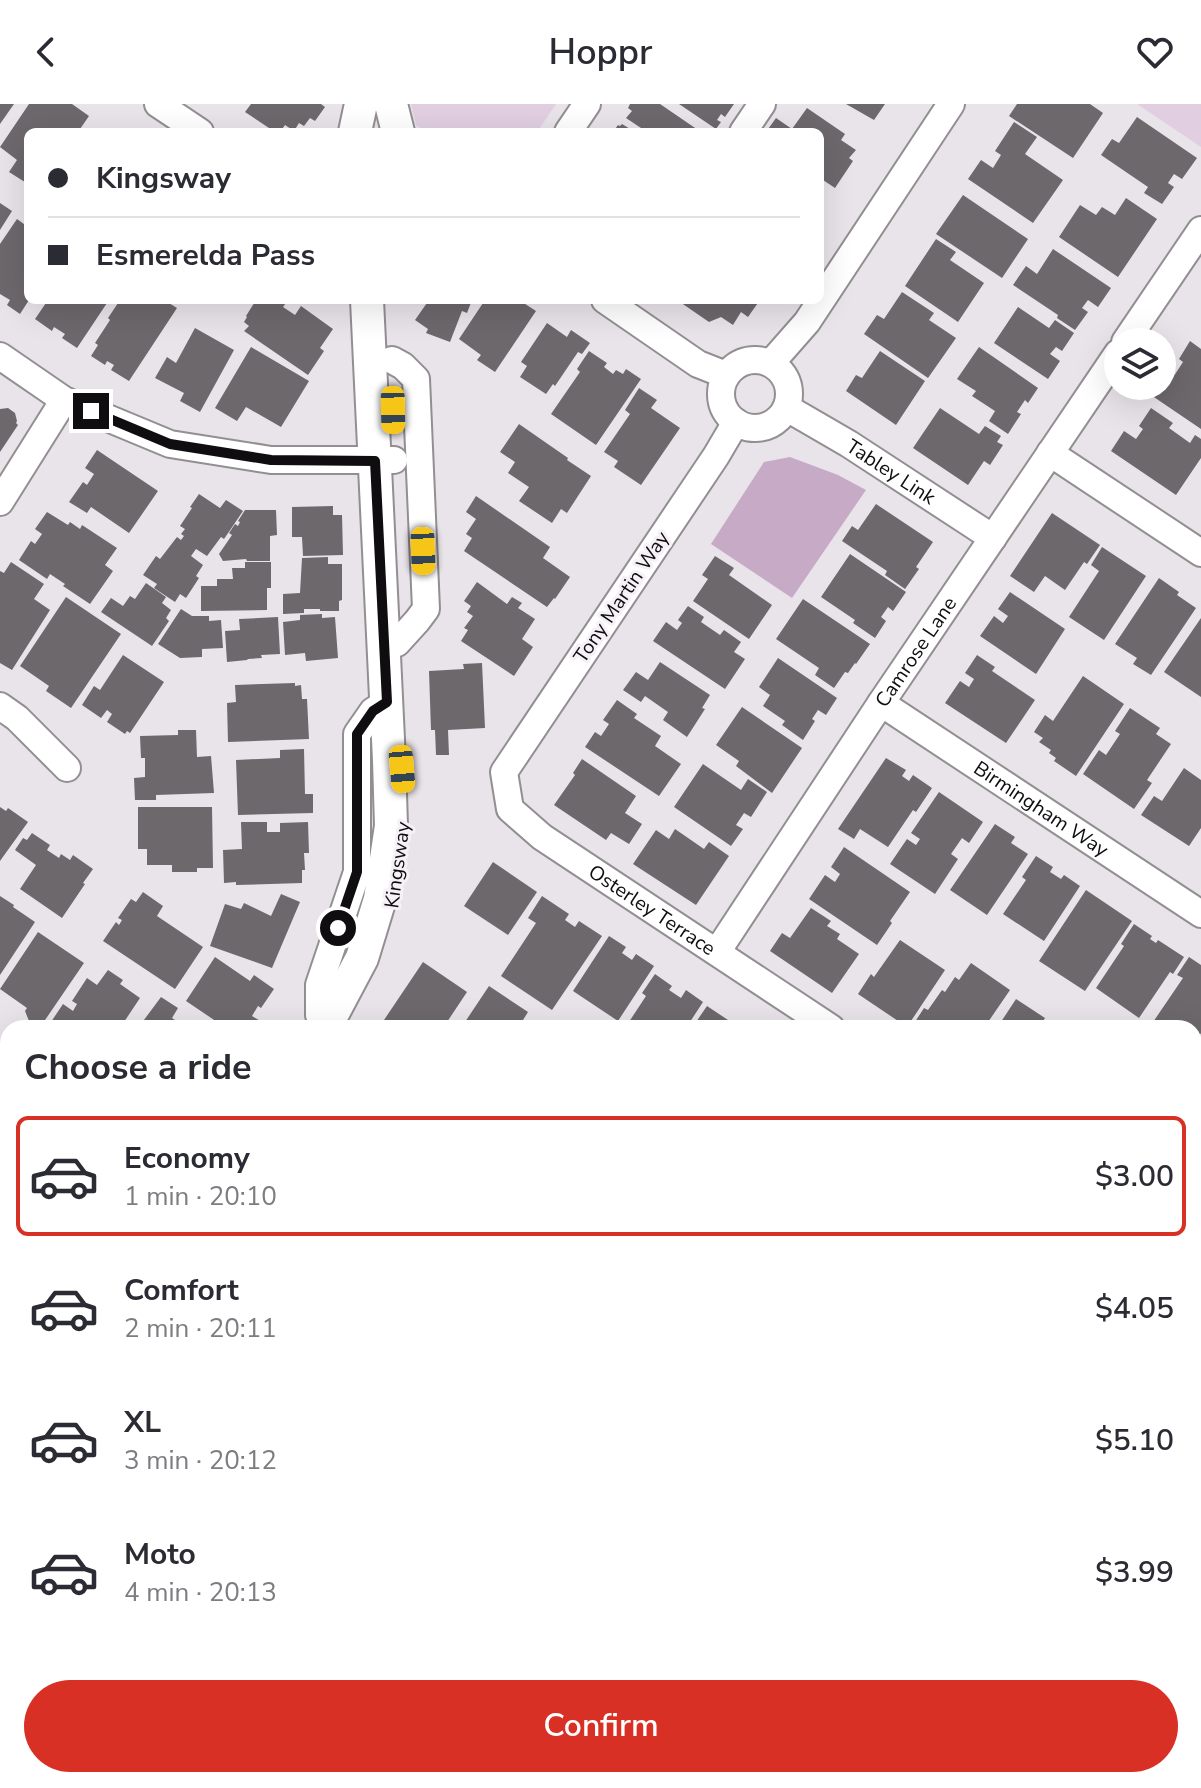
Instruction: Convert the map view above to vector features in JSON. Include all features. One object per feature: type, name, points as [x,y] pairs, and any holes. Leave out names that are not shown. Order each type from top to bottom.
[{"type":"main road","points":[[356,128],[361,104]]},
{"type":"main road","points":[[391,104],[397,128]]},
{"type":"main road","name":"Kingsway","points":[[346,1020],[363,991],[387,931],[404,837],[397,643],[384,461],[367,304]]},
{"type":"main road","name":"Kingsway","points":[[329,1020],[362,958],[380,899],[391,826],[384,461],[392,360],[387,304]]},
{"type":"street","points":[[158,104],[194,128]]},
{"type":"street","points":[[571,128],[587,104]]},
{"type":"street","points":[[746,128],[762,104]]},
{"type":"street","points":[[824,296],[951,104]]},
{"type":"street","points":[[1134,328],[1201,230]]},
{"type":"street","points":[[619,304],[698,364],[726,375]]},
{"type":"street","points":[[771,363],[819,304]]},
{"type":"street","points":[[0,356],[64,400],[170,444],[271,460],[384,461]]},
{"type":"street","points":[[392,360],[416,379],[426,609],[397,643]]},
{"type":"street","points":[[745,361],[771,363],[783,373],[788,383],[790,396],[787,408],[772,424],[759,428],[736,422],[722,403],[721,390],[726,375],[745,361]]},
{"type":"street","name":"Camrose Lane","points":[[717,952],[1104,374]]},
{"type":"street","points":[[0,502],[64,400]]},
{"type":"street","name":"Tabley Link","points":[[787,408],[849,444],[993,538]]},
{"type":"street","name":"Tony Martin Way","points":[[504,772],[736,422]]},
{"type":"street","points":[[1050,453],[1201,553]]},
{"type":"street","name":"Birmingham Way","points":[[881,703],[1201,914]]},
{"type":"street","points":[[0,706],[17,718],[67,768]]},
{"type":"street","name":"Osterley Terrace","points":[[504,772],[510,809],[542,837],[819,1020]]},
{"type":"shaded area","points":[[411,104],[556,104],[540,128],[420,128],[416,125]]},
{"type":"shaded area","points":[[1137,104],[1201,104],[1201,147]]},
{"type":"shaded area","points":[[790,457],[838,475],[866,490],[792,598],[711,544],[764,462]]},
{"type":"building","points":[[0,104],[14,104],[0,124]]},
{"type":"building","points":[[29,104],[72,104],[89,116],[81,128],[24,128],[24,181],[9,172],[17,160],[0,147]]},
{"type":"building","points":[[251,104],[321,104],[325,107],[315,121],[310,118],[304,126],[299,123],[296,128],[285,125],[283,128],[269,128],[245,112]]},
{"type":"building","points":[[630,104],[660,104],[695,128],[641,128],[626,118],[632,111],[628,108]]},
{"type":"building","points":[[679,104],[734,104],[725,117],[721,114],[717,120],[721,122],[715,128]]},
{"type":"building","points":[[846,104],[885,104],[874,120]]},
{"type":"building","points":[[1017,104],[1090,104],[1103,113],[1073,158],[1009,116]]},
{"type":"building","points":[[807,108],[845,134],[841,140],[856,150],[849,158],[853,161],[835,188],[824,181],[824,128],[793,128]]},
{"type":"building","points":[[1137,117],[1197,158],[1182,179],[1174,174],[1168,183],[1174,187],[1162,204],[1144,193],[1148,187],[1101,155],[1112,139],[1119,143]]},
{"type":"building","points":[[776,118],[791,128],[769,128]]},
{"type":"building","points":[[1014,122],[1037,137],[1025,154],[1063,180],[1033,223],[968,179],[981,160],[993,168],[1001,155],[995,151]]},
{"type":"building","points":[[963,195],[1028,239],[1002,278],[936,234]]},
{"type":"building","points":[[1126,198],[1157,219],[1118,277],[1059,237],[1080,205],[1096,215],[1102,207],[1115,215]]},
{"type":"building","points":[[0,203],[12,211],[0,230]]},
{"type":"building","points":[[17,219],[24,224],[24,304],[26,304],[20,314],[7,305],[10,300],[0,294],[0,244]]},
{"type":"building","points":[[936,239],[956,252],[950,260],[984,283],[958,322],[905,286]]},
{"type":"building","points":[[1053,249],[1111,288],[1098,307],[1088,300],[1082,308],[1088,312],[1075,330],[1013,285],[1026,266],[1037,274]]},
{"type":"building","points":[[902,292],[934,313],[929,320],[956,338],[928,378],[864,334],[877,315],[884,319]]},
{"type":"building","points":[[45,304],[106,304],[77,348],[62,338],[65,334],[54,327],[52,331],[35,319]]},
{"type":"building","points":[[117,304],[170,304],[177,308],[129,381],[111,370],[114,365],[107,361],[105,365],[91,356],[98,345],[95,343],[110,320],[108,318]]},
{"type":"building","points":[[254,304],[285,304],[283,307],[295,315],[301,306],[333,329],[320,348],[324,351],[308,375],[244,331],[249,326],[244,322]]},
{"type":"building","points":[[426,304],[470,304],[467,313],[462,311],[450,342],[426,333],[428,329],[415,320]]},
{"type":"building","points":[[482,304],[525,304],[536,311],[495,372],[477,360],[481,355],[459,339]]},
{"type":"building","points":[[683,304],[757,304],[748,317],[741,312],[733,325],[721,317],[709,322]]},
{"type":"building","points":[[1018,307],[1049,328],[1055,320],[1074,333],[1062,351],[1056,347],[1050,354],[1060,361],[1048,379],[994,343]]},
{"type":"building","points":[[547,323],[567,337],[571,330],[590,343],[582,354],[578,352],[546,394],[520,377],[527,366],[521,362]]},
{"type":"building","points":[[195,328],[234,350],[200,412],[180,401],[184,393],[155,378],[167,357],[176,363]]},
{"type":"building","points":[[1190,341],[1201,349],[1201,429],[1158,400],[1176,400],[1176,373],[1183,362],[1179,359]]},
{"type":"building","points":[[251,347],[309,381],[281,427],[246,407],[237,421],[215,408]]},
{"type":"building","points":[[979,347],[1038,388],[1017,412],[1021,414],[1008,434],[989,421],[995,411],[972,396],[976,391],[957,379]]},
{"type":"building","points":[[589,351],[607,363],[604,367],[613,374],[616,370],[623,374],[626,369],[641,379],[596,445],[551,414],[580,372],[577,369]]},
{"type":"building","points":[[880,351],[925,381],[896,425],[846,391],[856,375],[862,378]]},
{"type":"building","points":[[639,388],[657,400],[651,408],[680,428],[641,485],[614,467],[618,461],[604,452],[630,414],[625,410]]},
{"type":"building","points":[[8,408],[15,413],[18,425],[0,452],[0,409]]},
{"type":"building","points":[[940,408],[979,434],[985,426],[1001,436],[997,442],[1003,445],[990,465],[984,461],[968,485],[913,448]]},
{"type":"building","points":[[1151,408],[1173,423],[1169,428],[1190,443],[1195,435],[1201,439],[1201,458],[1176,495],[1111,451],[1124,431],[1136,439],[1143,429],[1139,426]]},
{"type":"building","points":[[519,424],[591,476],[567,513],[561,509],[552,523],[519,501],[529,487],[508,473],[515,462],[500,452]]},
{"type":"building","points":[[97,450],[158,491],[129,533],[91,507],[87,513],[69,502],[83,482],[87,485],[94,474],[85,468]]},
{"type":"building","points":[[199,494],[220,508],[226,500],[243,511],[224,539],[221,537],[207,556],[196,549],[191,556],[203,565],[196,576],[199,578],[186,598],[180,594],[175,602],[154,588],[157,584],[143,575],[156,556],[160,559],[177,537],[181,540],[184,536],[181,534],[185,529],[180,526]]},
{"type":"building","points":[[476,496],[550,547],[543,558],[570,577],[547,607],[464,551],[472,538],[466,534],[476,519],[466,512]]},
{"type":"building","points":[[876,504],[933,542],[905,589],[885,575],[887,571],[842,541],[852,526],[858,530]]},
{"type":"building","points":[[333,506],[333,515],[342,515],[343,555],[303,556],[302,537],[292,537],[292,507]]},
{"type":"building","points":[[245,510],[276,510],[277,535],[270,536],[270,561],[223,561],[219,554]]},
{"type":"building","points":[[47,512],[68,525],[70,522],[80,529],[82,525],[117,548],[105,565],[113,571],[90,604],[50,574],[47,579],[19,560],[31,541],[35,544],[42,534],[35,529]]},
{"type":"building","points":[[1052,513],[1100,545],[1065,590],[1045,576],[1034,592],[1010,576]]},
{"type":"building","points":[[1102,547],[1146,576],[1104,640],[1069,617],[1099,571],[1091,565]]},
{"type":"building","points":[[850,554],[906,592],[893,611],[888,607],[881,617],[886,621],[875,638],[821,597]]},
{"type":"building","points":[[715,556],[734,568],[729,575],[772,605],[749,639],[693,601],[708,579],[702,575]]},
{"type":"building","points":[[328,557],[328,564],[342,564],[339,611],[304,609],[304,613],[283,614],[283,594],[300,593],[302,558]]},
{"type":"building","points":[[11,562],[44,584],[34,599],[50,610],[12,670],[0,663],[0,571],[4,573]]},
{"type":"building","points":[[245,562],[271,562],[267,610],[201,611],[201,586],[217,586],[217,579],[233,579],[232,568],[245,568]]},
{"type":"building","points":[[1159,578],[1196,608],[1151,675],[1133,664],[1137,658],[1115,644]]},
{"type":"building","points":[[477,582],[507,604],[512,597],[522,603],[518,608],[535,619],[522,639],[533,647],[514,676],[461,641],[468,630],[464,628],[473,616],[467,612],[471,606],[464,601]]},
{"type":"building","points":[[146,583],[166,597],[162,603],[171,610],[166,618],[169,621],[152,646],[101,612],[111,598],[123,606],[130,596],[135,599]]},
{"type":"building","points":[[1010,592],[1065,629],[1036,674],[980,636],[994,616],[1003,623],[1008,616],[998,609]]},
{"type":"building","points":[[66,597],[121,634],[71,708],[46,691],[49,686],[20,666]]},
{"type":"building","points":[[803,599],[870,644],[834,688],[815,675],[819,668],[776,639]]},
{"type":"building","points":[[688,606],[704,617],[701,622],[720,635],[724,630],[741,642],[734,652],[745,659],[725,689],[653,641],[666,622],[677,630],[682,623],[678,620]]},
{"type":"building","points":[[181,609],[192,616],[209,616],[209,621],[221,620],[223,648],[202,649],[202,657],[180,658],[158,644]]},
{"type":"building","points":[[322,614],[322,618],[335,617],[338,658],[306,661],[305,653],[285,655],[283,622],[300,620],[300,615]]},
{"type":"building","points":[[278,617],[280,654],[227,662],[225,631],[240,630],[239,619]]},
{"type":"building","points":[[1201,618],[1201,697],[1164,672]]},
{"type":"building","points":[[123,655],[164,682],[130,733],[127,731],[125,734],[107,722],[112,714],[107,710],[101,718],[82,705],[94,686],[100,690]]},
{"type":"building","points":[[977,655],[995,667],[992,671],[1035,700],[1006,743],[945,703],[960,681],[969,687],[974,679],[965,673]]},
{"type":"building","points":[[778,658],[837,698],[826,715],[818,710],[803,740],[782,725],[785,721],[763,706],[770,695],[759,687]]},
{"type":"building","points":[[660,662],[710,695],[687,737],[663,720],[668,712],[645,696],[641,702],[623,690],[636,672],[648,680]]},
{"type":"building","points":[[482,663],[485,728],[448,730],[449,755],[436,755],[435,730],[431,730],[429,671],[464,669],[463,664]]},
{"type":"building","points":[[1083,676],[1124,704],[1076,776],[1054,761],[1056,758],[1049,753],[1051,750],[1039,742],[1043,738],[1034,732],[1045,715],[1053,721]]},
{"type":"building","points":[[295,683],[295,686],[301,685],[302,699],[307,699],[309,739],[228,742],[227,703],[236,702],[235,685]]},
{"type":"building","points":[[617,700],[637,714],[634,718],[661,736],[655,746],[681,764],[659,796],[585,747],[595,732],[601,736],[609,724],[603,720]]},
{"type":"building","points":[[742,707],[802,748],[772,793],[736,766],[739,761],[716,745]]},
{"type":"building","points":[[1130,708],[1160,728],[1156,734],[1171,744],[1147,780],[1152,783],[1134,809],[1083,774],[1099,750],[1106,755],[1120,734],[1115,731]]},
{"type":"building","points":[[178,730],[196,730],[197,757],[211,756],[214,793],[156,795],[156,800],[135,800],[134,778],[145,777],[140,736],[178,735]]},
{"type":"building","points":[[304,749],[305,794],[313,794],[313,813],[238,815],[236,760],[280,758],[280,750]]},
{"type":"building","points":[[886,758],[906,770],[902,776],[909,781],[913,775],[932,788],[888,847],[860,829],[854,839],[838,829]]},
{"type":"building","points":[[582,759],[636,796],[625,813],[642,824],[629,844],[611,833],[606,840],[554,805]]},
{"type":"building","points":[[703,764],[741,790],[748,779],[767,792],[751,817],[744,813],[736,825],[743,829],[731,846],[674,807]]},
{"type":"building","points":[[1184,768],[1201,780],[1201,828],[1189,846],[1141,815],[1154,796],[1162,801]]},
{"type":"building","points":[[939,792],[983,822],[969,843],[962,838],[951,854],[958,859],[935,894],[890,864],[907,839],[916,845],[920,839],[911,833]]},
{"type":"building","points":[[0,807],[6,811],[8,808],[28,822],[0,861]]},
{"type":"building","points":[[138,807],[212,807],[213,868],[197,868],[197,872],[172,872],[172,865],[147,865],[147,849],[138,849]]},
{"type":"building","points":[[241,822],[267,822],[267,832],[280,832],[280,823],[308,822],[309,853],[304,853],[302,883],[224,883],[223,850],[242,849]]},
{"type":"building","points":[[995,824],[1015,837],[1011,843],[1028,854],[987,915],[950,890]]},
{"type":"building","points":[[675,829],[704,849],[709,842],[729,856],[696,905],[633,864],[656,830],[669,839]]},
{"type":"building","points":[[32,833],[50,845],[47,850],[59,858],[61,854],[70,860],[73,855],[93,869],[62,918],[20,889],[36,865],[15,850],[23,838],[27,840]]},
{"type":"building","points":[[844,847],[910,892],[877,945],[809,899],[825,875],[835,882],[840,874],[831,867]]},
{"type":"building","points":[[1036,856],[1053,867],[1050,872],[1061,879],[1064,875],[1080,886],[1044,941],[1003,914],[1026,880],[1022,877]]},
{"type":"building","points":[[493,862],[537,892],[508,935],[464,906]]},
{"type":"building","points":[[1086,890],[1132,921],[1085,991],[1039,961]]},
{"type":"building","points":[[143,892],[163,906],[157,916],[203,947],[175,989],[103,941],[116,922],[119,925],[122,920],[118,918],[131,899],[136,902]]},
{"type":"building","points":[[281,894],[300,902],[272,968],[210,946],[225,904],[241,909],[244,903],[271,916]]},
{"type":"building","points":[[0,896],[35,922],[0,975]]},
{"type":"building","points":[[542,896],[569,914],[565,920],[575,927],[579,921],[602,936],[552,1010],[501,976],[536,923],[528,918]]},
{"type":"building","points":[[811,908],[831,921],[827,926],[840,934],[837,939],[859,954],[832,993],[770,951],[782,933],[790,938]]},
{"type":"building","points":[[1134,924],[1152,936],[1150,939],[1156,943],[1158,940],[1184,957],[1139,1018],[1096,988],[1124,946],[1121,944]]},
{"type":"building","points":[[38,932],[84,963],[45,1020],[29,1020],[27,1008],[0,989]]},
{"type":"building","points":[[609,936],[626,947],[622,953],[632,960],[636,954],[654,966],[619,1020],[573,991]]},
{"type":"building","points":[[900,940],[945,970],[912,1020],[897,1020],[858,994],[871,974],[874,977]]},
{"type":"building","points":[[215,957],[250,981],[254,975],[274,989],[252,1016],[259,1020],[214,1020],[186,1001]]},
{"type":"building","points":[[1189,957],[1201,965],[1201,1020],[1154,1020],[1183,978],[1177,975]]},
{"type":"building","points":[[423,962],[467,992],[448,1020],[384,1020]]},
{"type":"building","points":[[971,963],[1010,990],[989,1020],[916,1020],[924,1008],[928,1010],[942,990],[945,992],[955,977],[959,980]]},
{"type":"building","points":[[108,970],[123,980],[120,984],[140,998],[125,1020],[52,1020],[63,1004],[73,1011],[77,1004],[72,1001],[87,978],[97,985]]},
{"type":"building","points":[[655,974],[672,986],[669,990],[681,998],[686,990],[703,1002],[691,1020],[630,1020],[646,996],[642,993]]},
{"type":"building","points":[[489,986],[528,1012],[523,1020],[466,1020]]},
{"type":"building","points":[[161,997],[178,1008],[172,1018],[175,1020],[144,1020]]},
{"type":"building","points":[[1016,999],[1045,1018],[1044,1020],[1002,1020]]},
{"type":"building","points":[[707,1006],[728,1020],[697,1020]]},
{"type":"route","points":[[91,411],[170,444],[271,460],[375,461],[387,702],[373,711],[357,734],[357,872],[338,928]]}]
